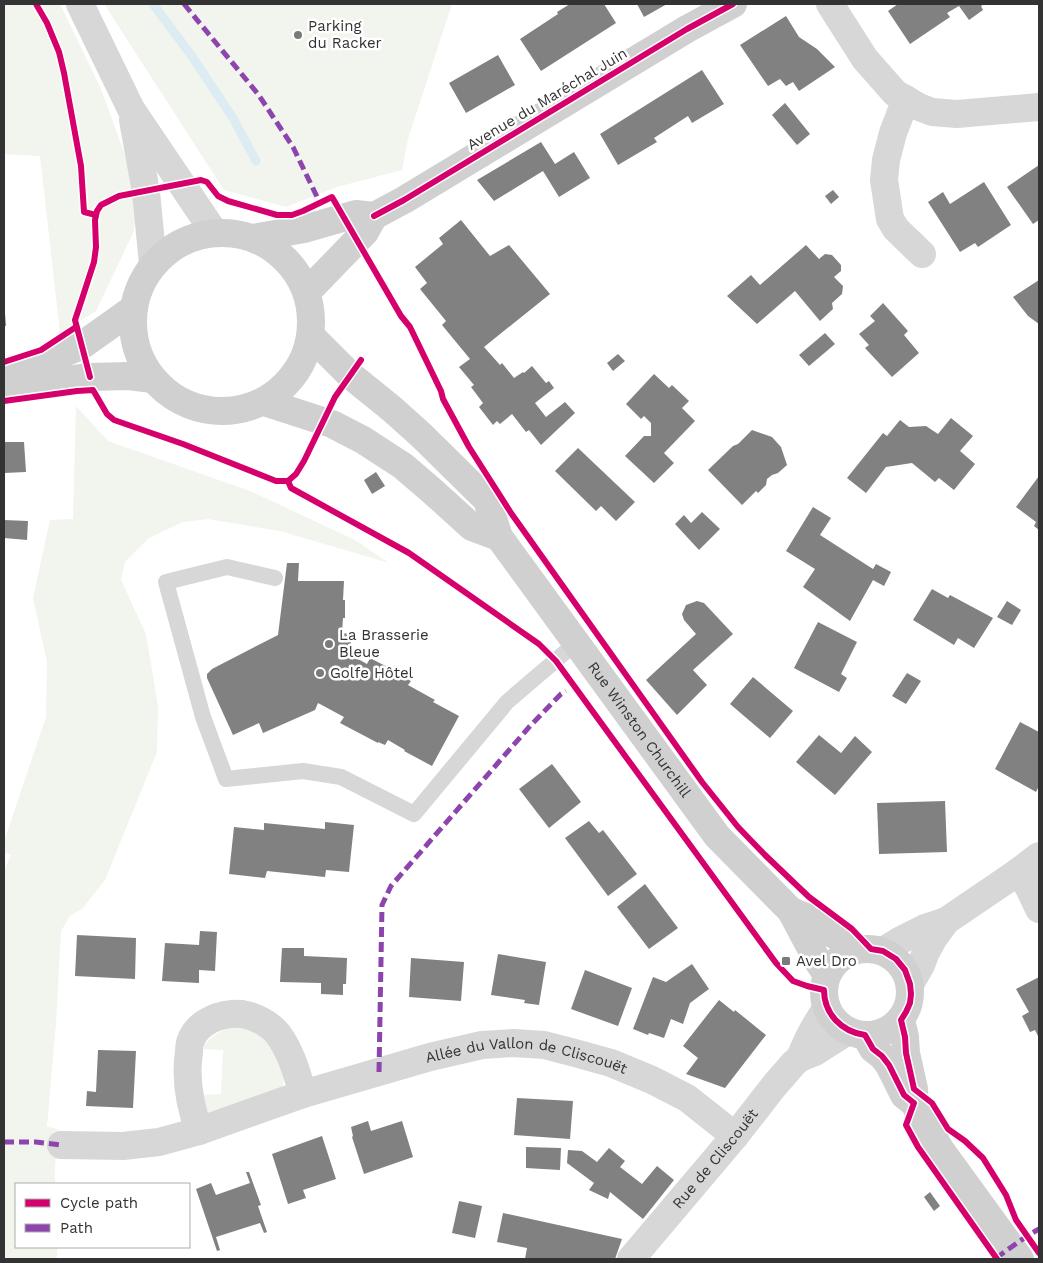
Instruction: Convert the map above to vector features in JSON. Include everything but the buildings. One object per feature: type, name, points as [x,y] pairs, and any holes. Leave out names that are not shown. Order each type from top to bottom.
[{"type":"main road","name":"Avenue du Maréchal Juin","points":[[307,292],[365,232],[374,216],[404,200],[687,29],[733,4]]},
{"type":"main road","name":"Avenue du Maréchal Juin","points":[[253,238],[304,229],[356,214],[374,216]]},
{"type":"main road","points":[[214,232],[253,238],[276,250],[295,269],[307,292],[312,314],[311,336],[306,356],[295,375],[281,390],[264,402],[245,409],[224,412],[204,410],[185,404],[168,394],[153,379],[143,364],[136,346],[132,328],[133,309],[140,285],[153,264],[180,242],[214,232]]},
{"type":"main road","points":[[4,373],[37,364],[81,346],[133,309]]},
{"type":"main road","name":"Rue Winston Churchill","points":[[311,336],[350,375],[421,435],[487,500],[499,537],[717,836],[791,911],[827,975]]},
{"type":"main road","points":[[4,388],[90,377],[128,376],[153,379]]},
{"type":"main road","points":[[264,402],[332,424],[363,440],[403,466],[472,527],[499,537]]},
{"type":"main road","name":"Rue Winston Churchill","points":[[791,911],[806,917],[824,930],[871,950]]},
{"type":"main road","points":[[857,1033],[879,1034],[891,1028],[901,1020],[910,1003],[910,984],[905,970],[896,959],[871,950],[849,953],[840,958],[833,966],[827,975],[824,986],[827,1008],[840,1025],[857,1033],[889,1064],[904,1095],[914,1103],[940,1149],[1020,1259]]},
{"type":"main road","points":[[901,1020],[914,1089],[914,1103]]},
{"type":"street","points":[[80,4],[131,109],[214,232]]},
{"type":"street","points":[[830,4],[865,59],[895,93],[919,107],[932,112],[957,114],[1039,107]]},
{"type":"street","points":[[906,99],[893,133],[886,160],[884,180],[890,219],[896,229],[922,254]]},
{"type":"street","points":[[131,109],[146,192],[153,264]]},
{"type":"street","points":[[871,950],[899,941],[946,921],[1039,856]]},
{"type":"street","points":[[1018,872],[1028,886],[1039,909]]},
{"type":"street","points":[[910,984],[933,939],[946,921]]},
{"type":"street","name":"Rue de Cliscouët","points":[[631,1259],[774,1086],[800,1058],[806,1040],[827,1008]]},
{"type":"street","points":[[199,1131],[193,1114],[189,1083],[188,1058],[191,1040],[200,1026],[220,1016],[242,1014],[258,1019],[270,1026],[278,1034],[293,1060],[303,1094]]},
{"type":"street","name":"Rue de Cliscouët","points":[[800,1058],[857,1033]]},
{"type":"street","name":"Allée du Vallon de Cliscouët","points":[[60,1145],[123,1146],[159,1142],[199,1131],[303,1094],[430,1057],[482,1045],[513,1043],[544,1045],[611,1063],[652,1080],[687,1098],[734,1136]]},
{"type":"lane","points":[[276,578],[227,567],[166,582],[203,717],[226,779],[303,771],[341,777],[414,814],[507,702],[576,643]]},
{"type":"shaded area","points":[[4,4],[60,4],[101,89],[126,158],[137,211],[133,233],[96,311],[60,333],[40,156],[4,154]]},
{"type":"shaded area","points":[[104,4],[452,4],[408,139],[402,170],[337,187],[286,207],[224,190]]},
{"type":"shaded area","points":[[76,406],[108,441],[250,491],[355,540],[389,563],[280,531],[208,519],[183,522],[149,538],[125,562],[121,580],[146,634],[158,706],[157,752],[105,880],[82,909],[70,916],[61,931],[56,1024],[47,1126],[59,1130],[55,1183],[15,1183],[15,1248],[57,1248],[57,1256],[56,1259],[4,1259],[4,871],[11,855],[4,852],[4,842],[46,717],[47,662],[33,598],[50,520],[73,519]]},
{"type":"shaded area","points":[[238,1026],[266,1034],[285,1073],[282,1092],[209,1113],[204,1111],[198,1095],[221,1094],[223,1050],[201,1049],[217,1034]]},
{"type":"waterway","points":[[153,4],[191,55],[233,118],[256,161]]},
{"type":"marked path","points":[[184,4],[258,94],[293,147],[320,203]]},
{"type":"marked path","points":[[379,1072],[382,905],[391,886],[530,726],[566,691]]},
{"type":"marked path","points":[[4,1142],[36,1142],[61,1145]]},
{"type":"marked path","points":[[996,1258],[1039,1229]]},
{"type":"cycle path","points":[[36,4],[47,23],[59,52],[64,73],[81,166],[84,212],[96,215]]},
{"type":"cycle path","points":[[374,216],[404,200],[687,29],[733,4]]},
{"type":"cycle path","points":[[90,377],[75,320],[94,262],[96,247],[95,220],[101,205],[119,196],[201,180],[207,182],[218,196],[228,201],[277,215],[292,215],[332,197],[401,316],[410,327],[441,391],[443,399],[469,447],[511,513],[702,782],[738,827],[809,897],[852,929],[871,949],[883,951],[896,959],[905,970],[911,994],[910,1003],[901,1020],[914,1089],[932,1103],[948,1129],[965,1141],[983,1158],[1006,1195],[1016,1220],[1039,1253]]},
{"type":"cycle path","points":[[4,362],[41,350],[76,327]]},
{"type":"cycle path","points":[[4,401],[93,390],[107,414],[114,420],[183,444],[276,481],[288,481],[296,474],[304,461],[335,397],[361,360]]},
{"type":"cycle path","points":[[288,481],[291,488],[409,553],[539,644],[556,661],[776,963],[793,981],[824,990],[827,1007],[836,1020],[849,1030],[865,1035],[873,1049],[889,1065],[904,1095],[914,1103],[906,1125],[918,1147],[997,1259]]},
{"type":"place","name":"Parking du Racker","points":[[298,35]]},
{"type":"place","name":"La Brasserie Bleue","points":[[329,644]]},
{"type":"place","name":"Golfe Hôtel","points":[[320,673]]},
{"type":"place","name":"Avel Dro","points":[[786,961]]}]
